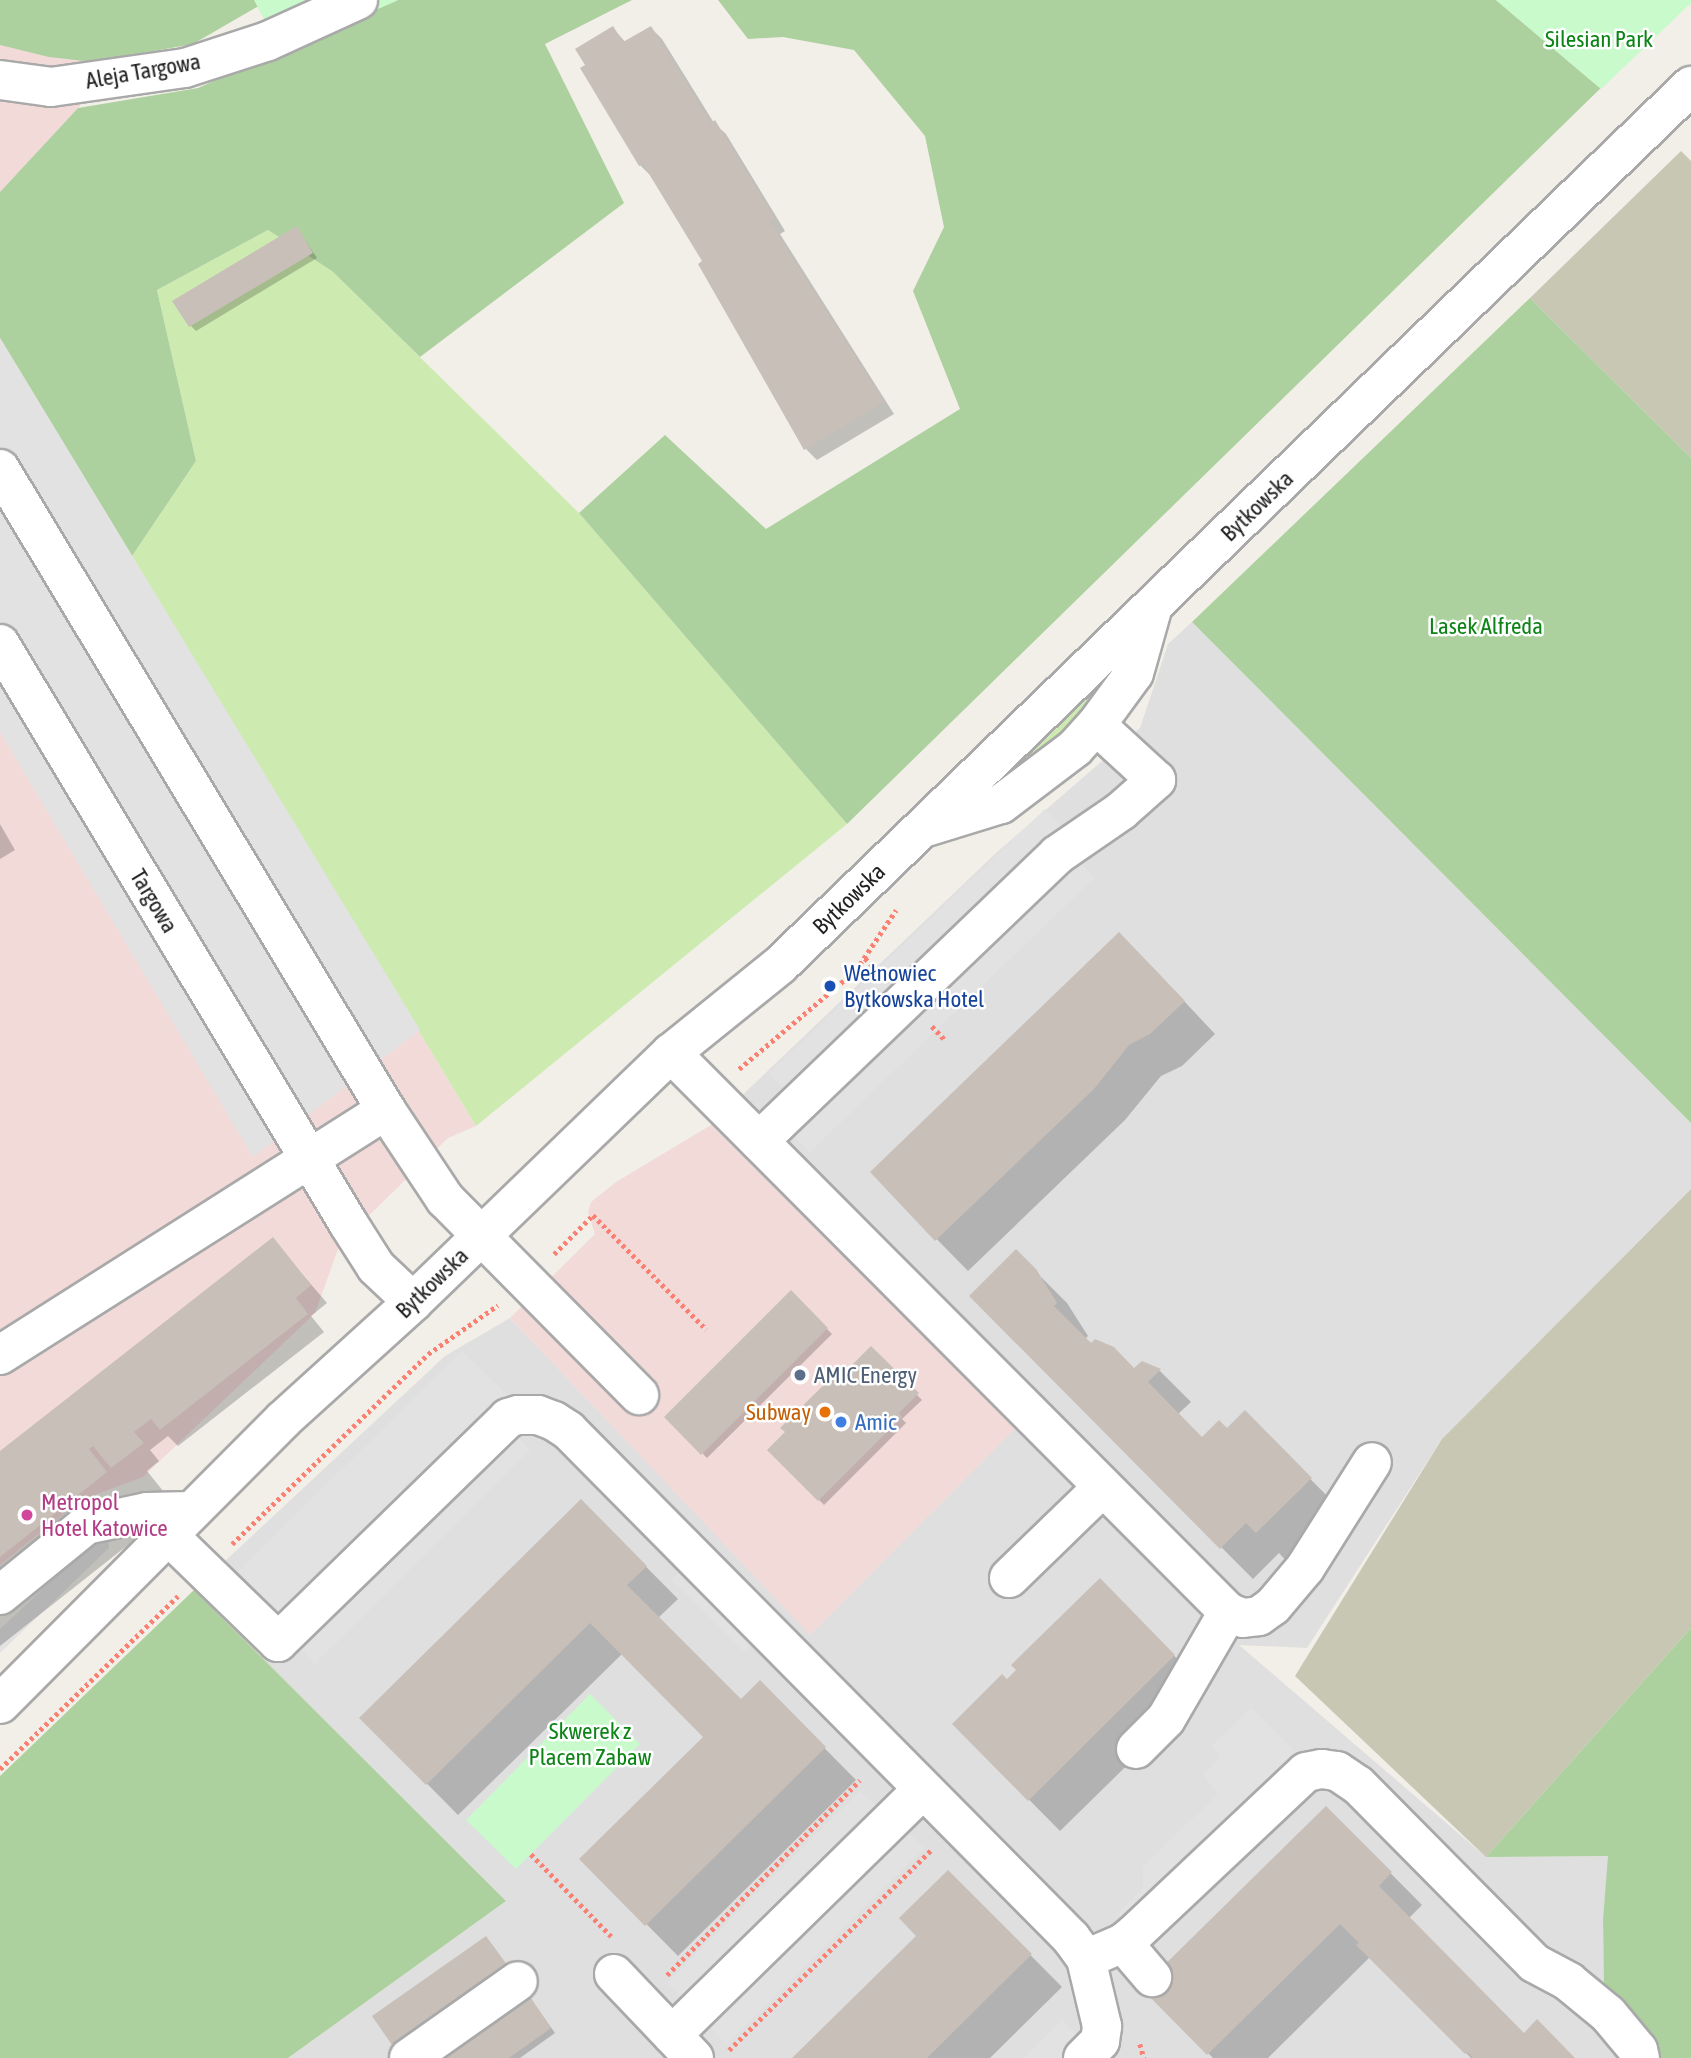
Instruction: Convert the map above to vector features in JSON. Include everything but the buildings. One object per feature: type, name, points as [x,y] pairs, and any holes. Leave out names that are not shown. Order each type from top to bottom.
[{"type":"street","name":"Aleja Targowa","points":[[0,80],[51,87],[185,68],[268,41],[358,0]]},
{"type":"street","name":"Bytkowska","points":[[0,1704],[284,1419],[413,1302],[671,1053],[779,965],[1691,86]]},
{"type":"street","points":[[0,470],[386,1110],[445,1199],[639,1395]]},
{"type":"street","points":[[923,828],[985,812],[1012,799],[1062,759],[1096,725],[1134,673],[1141,657],[1153,606]]},
{"type":"street","name":"Targowa","points":[[0,644],[308,1159],[376,1267],[413,1302]]},
{"type":"street","points":[[759,1141],[1057,855],[1121,811],[1156,780],[1096,725]]},
{"type":"street","points":[[671,1053],[1228,1612],[1243,1618],[1259,1616],[1273,1606],[1305,1568],[1371,1462]]},
{"type":"street","points":[[0,1355],[386,1110]]},
{"type":"street","points":[[0,1595],[86,1525],[147,1512],[180,1524],[204,1571],[278,1642],[508,1418],[538,1415],[568,1430],[1071,1938],[1086,1959],[1102,2026],[1100,2041],[1091,2055]]},
{"type":"street","points":[[1009,1578],[1102,1488]]},
{"type":"street","points":[[1136,1749],[1166,1719],[1228,1612]]},
{"type":"street","points":[[1086,1959],[1123,1943],[1306,1772],[1322,1769],[1337,1771],[1358,1784],[1534,1963],[1569,1982],[1608,2014],[1638,2050],[1640,2058]]},
{"type":"street","points":[[613,1956],[697,2049],[923,1789]]},
{"type":"street","points":[[1123,1943],[1153,1977]]},
{"type":"street","points":[[409,2058],[518,1981]]},
{"type":"path","points":[[713,1094],[838,987],[865,958],[900,905]]},
{"type":"path","points":[[865,958],[882,975]]},
{"type":"path","points":[[936,1031],[945,1040]]},
{"type":"path","points":[[0,1769],[428,1354],[494,1309],[593,1215],[706,1329]]},
{"type":"path","points":[[659,1984],[889,1753]]},
{"type":"path","points":[[697,2049],[935,1845]]},
{"type":"path","points":[[531,1854],[613,1956]]},
{"type":"shaded area","points":[[0,0],[161,0],[78,108],[0,192]]},
{"type":"shaded area","points":[[1681,151],[1691,161],[1691,458],[1530,298]]},
{"type":"shaded area","points":[[0,338],[476,1126],[448,1138],[340,1244],[315,1313],[143,1477],[81,1500],[0,1565]]},
{"type":"shaded area","points":[[0,338],[420,1030],[253,1157],[0,732]]},
{"type":"shaded area","points":[[1192,622],[1691,1123],[1691,1189],[1442,1439],[1307,1648],[1239,1645],[1486,1857],[1609,1856],[1603,1919],[1604,1991],[1658,2047],[1658,2058],[288,2058],[506,1901],[194,1590],[445,1356],[510,1318],[811,1635],[755,1169],[711,1125],[996,853],[1140,728],[1168,644]]},
{"type":"shaded area","points":[[1045,809],[1065,831],[1075,857],[1094,878],[810,1152],[788,1131],[787,1092],[769,1073]]},
{"type":"shaded area","points":[[711,1125],[1016,1428],[810,1635],[510,1318],[595,1234],[588,1212],[591,1202],[616,1182]]},
{"type":"shaded area","points":[[1691,1189],[1691,1628],[1486,1857],[1295,1676],[1442,1439]]},
{"type":"shaded area","points":[[462,1351],[513,1401],[514,1433],[530,1450],[315,1664],[297,1645],[271,1606],[238,1571]]},
{"type":"shaded area","points":[[108,1528],[109,1548],[0,1653],[0,1629]]},
{"type":"shaded area","points":[[685,1567],[757,1638],[744,1652],[671,1579]]},
{"type":"shaded area","points":[[1251,1708],[1299,1756],[1129,1923],[1117,1914],[1143,1889],[1143,1866],[1218,1794],[1203,1775],[1221,1757],[1212,1746]]},
{"type":"shaded area","points":[[860,1791],[925,1848],[726,2044],[667,1983]]},
{"type":"shaded area","points":[[1062,2020],[1081,2040],[1112,2058],[1023,2058]]},
{"type":"green space","points":[[0,0],[269,0],[193,44],[93,62],[49,57],[0,45]]},
{"type":"green space","points":[[254,0],[398,0],[281,52]]},
{"type":"green space","points":[[398,0],[632,0],[545,44],[624,203],[420,357],[332,271],[268,230],[157,290],[196,461],[132,556],[0,338],[0,192],[78,108],[198,88]]},
{"type":"green space","points":[[718,0],[1496,0],[1594,83],[1691,0],[847,824],[579,513],[665,435],[766,529],[960,409],[913,291],[944,227],[925,136],[854,50],[783,37],[748,39]]},
{"type":"green space","name":"Silesian Park","points":[[1496,0],[1691,0],[1691,3],[1601,89]]},
{"type":"green space","points":[[268,230],[332,271],[579,513],[847,824],[476,1126],[132,556],[196,461],[157,290]]},
{"type":"green space","name":"Lasek Alfreda","points":[[1530,298],[1691,458],[1691,1123],[1192,622]]},
{"type":"green space","points":[[1120,667],[1089,714],[999,784]]},
{"type":"green space","points":[[194,1590],[506,1901],[288,2058],[0,2058],[0,1776]]},
{"type":"green space","points":[[1691,1628],[1691,2058],[1658,2058],[1658,2047],[1604,1991],[1603,1919],[1608,1856],[1486,1857]]},
{"type":"green space","name":"Skwerek z Placem Zabaw","points":[[590,1694],[640,1744],[516,1869],[466,1820]]},
{"type":"place","name":"Wełnowiec Bytkowska Hotel","points":[[830,986]]},
{"type":"place","name":"AMIC Energy","points":[[800,1375]]},
{"type":"place","name":"Subway","points":[[825,1412]]},
{"type":"place","name":"Amic","points":[[841,1422]]},
{"type":"place","name":"Metropol Hotel Katowice","points":[[27,1515]]}]
